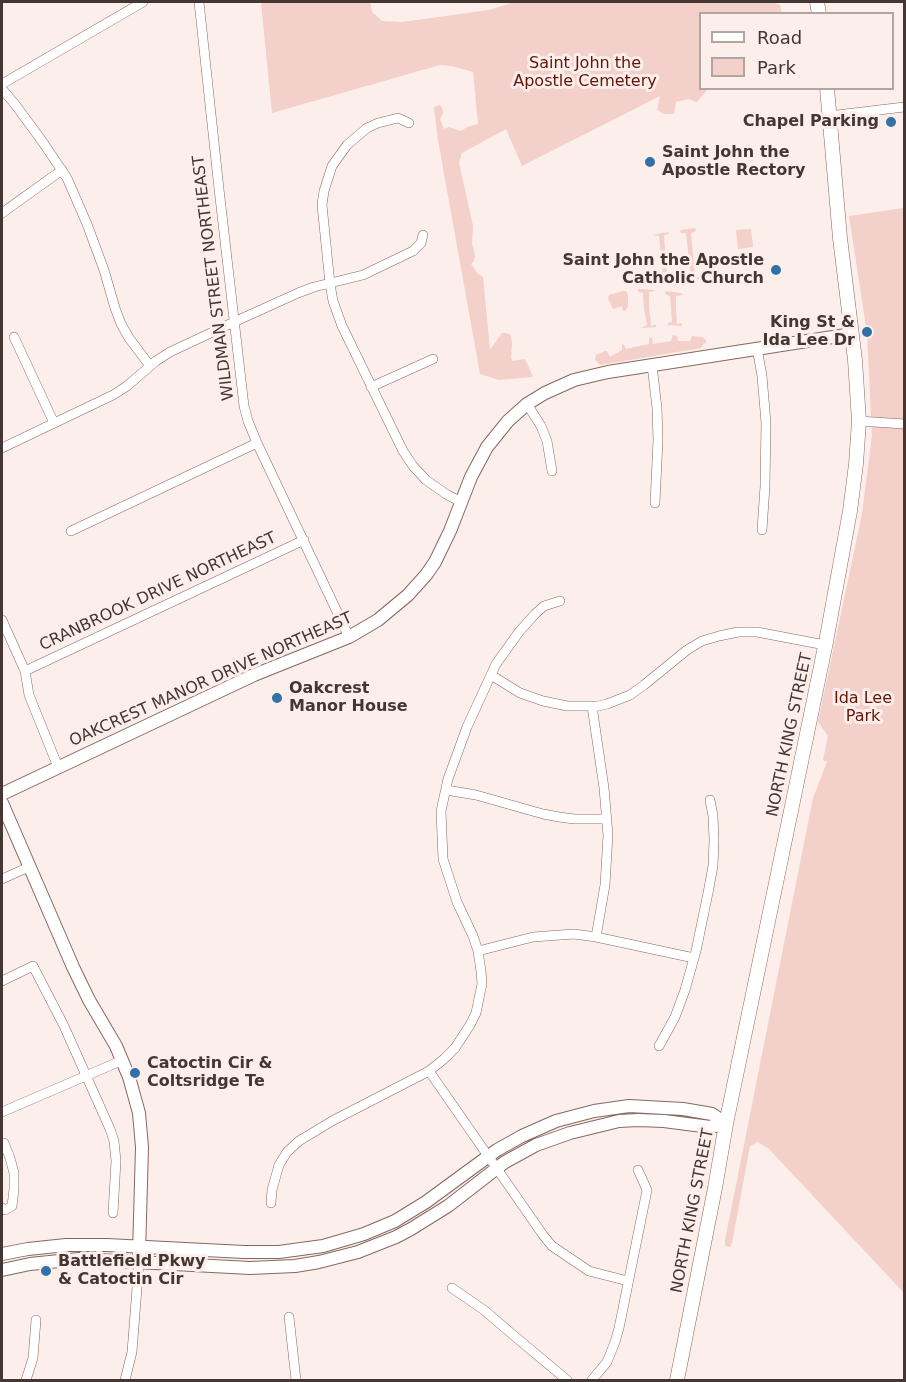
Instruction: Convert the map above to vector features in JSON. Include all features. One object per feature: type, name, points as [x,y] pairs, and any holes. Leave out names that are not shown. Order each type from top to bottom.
[{"type":"main road","name":"NORTH KING STREET","points":[[676,1380],[850,511],[859,421],[855,360],[839,227],[826,90]]},
{"type":"main road","name":"OAKCREST MANOR DRIVE NORTHEAST","points":[[2,794],[254,675],[349,637],[393,609],[426,575],[443,547],[487,447],[508,421],[527,404],[545,393],[574,380],[609,372],[852,334]]},
{"type":"main road","points":[[2,803],[89,1000],[123,1060],[135,1097],[141,1130],[139,1262]]},
{"type":"main road","points":[[2,1254],[66,1245],[244,1252],[279,1252],[323,1246],[345,1241],[411,1212],[489,1156],[522,1136],[556,1121],[629,1106],[683,1109],[712,1114],[726,1124]]},
{"type":"main road","points":[[2,1270],[30,1264],[79,1259],[250,1268],[311,1264],[338,1258],[379,1244],[411,1229],[448,1206],[505,1162],[545,1142],[570,1133],[619,1121],[664,1121],[710,1127],[726,1124]]},
{"type":"street","points":[[143,2],[2,87],[62,170],[87,224],[121,324],[150,366]]},
{"type":"street","name":"WILDMAN STREET NORTHEAST","points":[[199,2],[244,406],[257,443],[349,637]]},
{"type":"street","points":[[829,116],[904,107]]},
{"type":"street","points":[[409,123],[398,118],[368,128],[347,145],[332,166],[322,205],[330,284],[338,317],[403,451],[426,480],[461,502]]},
{"type":"street","points":[[2,213],[62,170]]},
{"type":"street","points":[[2,448],[113,395],[170,352],[298,293],[363,275],[413,251],[421,243],[423,235]]},
{"type":"street","points":[[14,337],[54,423]]},
{"type":"street","points":[[758,348],[766,423],[762,530]]},
{"type":"street","points":[[371,387],[433,360]]},
{"type":"street","points":[[652,365],[658,440],[655,503]]},
{"type":"street","points":[[527,404],[541,426],[547,441],[552,471]]},
{"type":"street","points":[[859,421],[904,424]]},
{"type":"street","points":[[71,531],[257,443]]},
{"type":"street","name":"CRANBROOK DRIVE NORTHEAST","points":[[25,671],[304,540]]},
{"type":"street","points":[[271,1203],[279,1165],[287,1152],[299,1141],[332,1121],[429,1071],[455,1048],[471,1025],[482,984],[481,970],[473,936],[456,902],[443,860],[441,812],[454,760],[491,675],[519,632],[535,614],[544,606],[560,601]]},
{"type":"street","points":[[2,620],[25,671],[29,695],[58,767]]},
{"type":"street","points":[[491,675],[520,693],[543,701],[567,706],[594,707],[630,695],[687,650],[719,636],[738,632],[757,632],[825,645]]},
{"type":"street","points":[[592,706],[604,788],[608,835],[606,868],[596,937]]},
{"type":"street","points":[[446,790],[559,817],[607,819]]},
{"type":"street","points":[[659,1046],[681,1003],[694,958],[708,893],[713,866],[714,828],[710,800]]},
{"type":"street","points":[[2,878],[29,867]]},
{"type":"street","points":[[478,951],[525,939],[574,934],[694,958]]},
{"type":"street","points":[[2,981],[33,966],[64,1026],[114,1141],[116,1161],[113,1213]]},
{"type":"street","points":[[2,1112],[123,1060]]},
{"type":"street","points":[[429,1071],[552,1246],[589,1271],[628,1281]]},
{"type":"street","points":[[2,1141],[14,1173],[12,1206],[5,1210],[2,1209]]},
{"type":"street","points":[[592,1380],[607,1362],[615,1342],[647,1190],[638,1170]]},
{"type":"street","points":[[125,1380],[132,1352],[139,1262]]},
{"type":"street","points":[[452,1288],[498,1322],[567,1380]]},
{"type":"street","points":[[289,1317],[296,1380]]},
{"type":"street","points":[[26,1380],[33,1358],[36,1320]]},
{"type":"green space","name":"Saint John the Apostle Cemetery","points":[[261,2],[370,2],[372,12],[382,21],[402,22],[489,10],[509,4],[508,2],[773,2],[780,5],[782,12],[699,12],[699,90],[707,90],[697,102],[689,99],[676,102],[674,114],[664,114],[657,110],[660,96],[522,166],[506,129],[462,153],[459,163],[473,226],[472,244],[475,255],[471,264],[483,277],[490,350],[502,333],[511,335],[511,358],[513,361],[525,359],[533,377],[499,380],[480,374],[434,107],[440,105],[442,108],[443,113],[440,119],[444,129],[449,127],[461,131],[478,124],[473,72],[440,65],[272,113]]},
{"type":"green space","name":"Ida Lee Park","points":[[904,208],[904,1293],[769,1149],[758,1142],[750,1146],[730,1247],[725,1246],[725,1240],[813,798],[827,762],[823,760],[828,736],[818,722],[862,514],[872,435],[867,333],[849,216]]},
{"type":"green space","points":[[695,228],[696,231],[691,233],[695,276],[702,279],[685,280],[691,278],[686,233],[680,231]]},
{"type":"green space","points":[[751,229],[753,247],[738,249],[736,230]]},
{"type":"green space","points":[[668,232],[669,234],[664,235],[667,275],[674,279],[658,277],[663,274],[659,236],[653,235]]},
{"type":"green space","points":[[638,289],[655,290],[649,292],[649,307],[651,326],[656,325],[656,327],[641,328],[647,325],[643,293],[638,292]]},
{"type":"green space","points":[[626,291],[628,295],[628,306],[625,311],[622,306],[613,309],[609,295]]},
{"type":"green space","points":[[666,291],[683,295],[676,296],[677,324],[682,323],[682,326],[667,325],[672,322],[670,296],[665,294]]},
{"type":"green space","points":[[673,335],[677,336],[678,341],[690,341],[692,336],[702,337],[706,340],[706,344],[704,343],[701,348],[600,365],[595,360],[596,355],[605,351],[610,357],[622,350],[622,344],[626,349],[649,344],[650,337],[653,344],[671,341]]},
{"type":"place","name":"Chapel Parking","points":[[891,122]]},
{"type":"place","name":"Saint John the Apostle Rectory","points":[[650,162]]},
{"type":"place","name":"Saint John the Apostle Catholic Church","points":[[776,270]]},
{"type":"place","name":"King St & Ida Lee Dr","points":[[867,332]]},
{"type":"place","name":"Oakcrest Manor House","points":[[277,698]]},
{"type":"place","name":"Catoctin Cir & Coltsridge Te","points":[[135,1073]]},
{"type":"place","name":"Battlefield Pkwy & Catoctin Cir","points":[[46,1271]]}]
